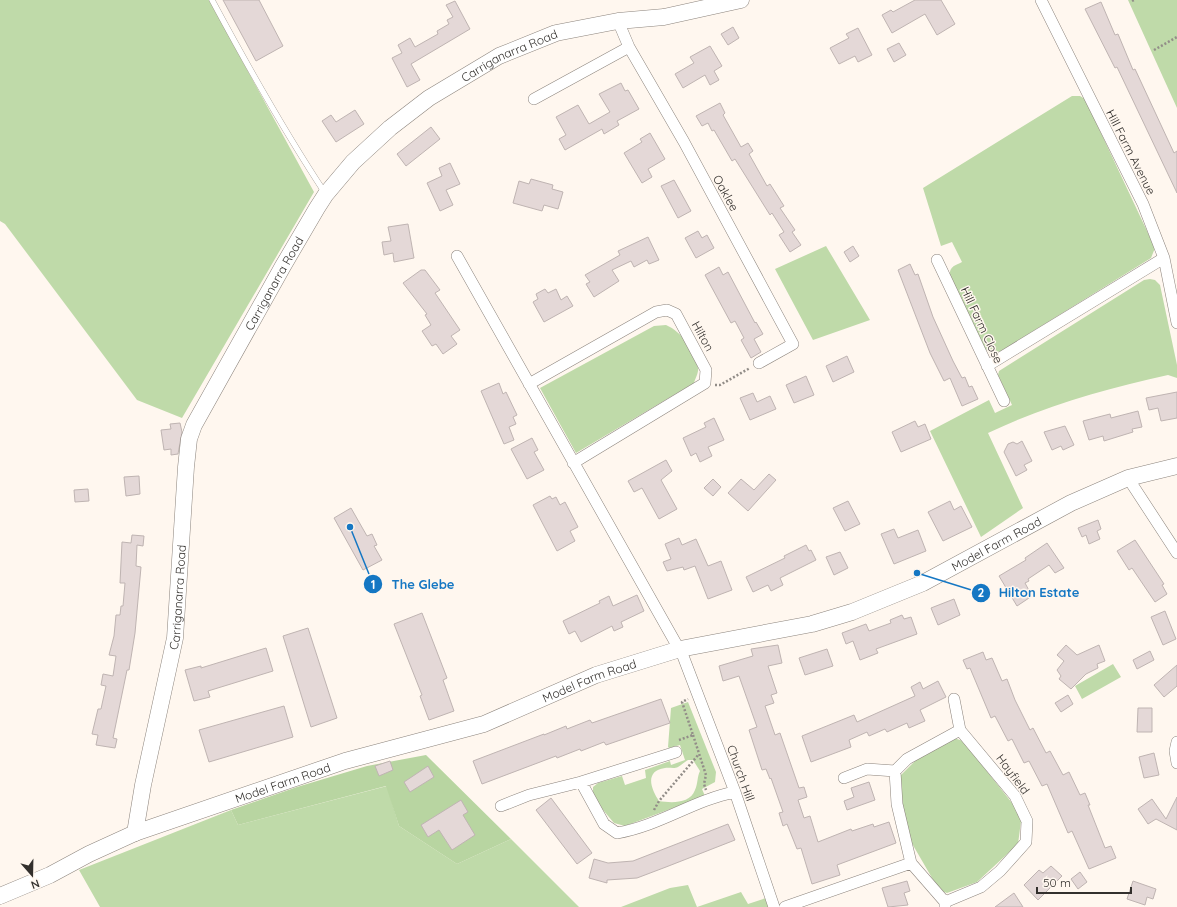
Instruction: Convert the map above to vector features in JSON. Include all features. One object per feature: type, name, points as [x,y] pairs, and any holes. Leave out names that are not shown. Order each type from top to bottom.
[{"type":"main road","name":"Carriganarra Road","points":[[135,834],[143,785],[175,638],[189,439],[201,411],[283,266],[326,194],[353,162],[390,128],[429,98],[499,56],[556,33],[618,21],[664,16],[741,0]]},
{"type":"main road","name":"Model Farm Road","points":[[0,896],[43,878],[89,854],[135,834],[345,761],[484,724],[596,675],[680,649],[819,622],[889,598],[961,563],[1058,510],[1128,478],[1177,466]]},
{"type":"street","name":"Hill Farm Avenue","points":[[1041,0],[1143,204],[1164,258],[1177,323]]},
{"type":"street","name":"Oaklee","points":[[618,21],[629,47],[684,142],[793,344],[759,363]]},
{"type":"street","points":[[534,99],[629,47]]},
{"type":"street","points":[[457,256],[573,463],[680,649]]},
{"type":"street","points":[[987,366],[1164,258]]},
{"type":"street","name":"Hill Farm Close","points":[[937,260],[1004,402]]},
{"type":"street","name":"Hilton","points":[[529,384],[656,312],[667,310],[676,314],[706,370],[705,383],[700,387]]},
{"type":"street","points":[[573,463],[700,387]]},
{"type":"street","points":[[1128,478],[1177,553]]},
{"type":"street","name":"Church Hill","points":[[680,649],[735,792],[774,907]]},
{"type":"street","name":"Hayfield","points":[[945,905],[982,887],[1000,871],[1026,842],[1027,821],[1015,796],[960,730],[954,699]]},
{"type":"street","points":[[945,905],[911,863],[897,804],[895,771],[907,759],[960,730]]},
{"type":"street","points":[[1177,742],[1175,751],[1177,763]]},
{"type":"street","points":[[501,806],[529,795],[581,782],[677,746]]},
{"type":"street","points":[[844,778],[866,769],[895,771]]},
{"type":"street","points":[[581,782],[604,824],[617,833],[636,830],[708,800],[735,792]]},
{"type":"street","points":[[786,907],[911,863]]},
{"type":"lane","points":[[212,0],[274,110],[326,194]]},
{"type":"path","points":[[1154,50],[1177,37]]},
{"type":"path","points":[[700,387],[720,385],[759,363]]},
{"type":"path","points":[[698,694],[682,702],[706,775],[704,784],[708,800]]},
{"type":"path","points":[[677,746],[693,735]]},
{"type":"path","points":[[654,822],[653,812],[658,801],[699,754]]},
{"type":"green space","points":[[0,0],[209,0],[314,192],[182,418],[137,400],[5,224],[0,221]]},
{"type":"green space","points":[[1128,0],[1177,0],[1177,108]]},
{"type":"green space","points":[[1072,96],[1080,96],[1085,99],[1155,248],[1151,258],[1001,351],[991,354],[984,348],[950,276],[950,270],[962,262],[952,242],[941,246],[923,188]]},
{"type":"green space","points":[[826,246],[870,320],[813,340],[775,269]]},
{"type":"green space","points":[[1144,280],[1155,280],[1160,285],[1177,365],[1177,378],[1168,375],[1099,392],[1032,414],[988,433],[1023,508],[981,537],[930,431],[989,400],[995,413],[1012,405],[998,375],[999,371]]},
{"type":"green space","points":[[666,325],[677,332],[691,348],[698,370],[694,383],[576,453],[540,388],[654,326]]},
{"type":"green space","points":[[1113,664],[1121,677],[1082,699],[1075,686]]},
{"type":"green space","points":[[688,702],[716,772],[715,782],[702,789],[705,796],[625,826],[614,823],[593,798],[593,787],[598,783],[622,776],[625,785],[646,778],[645,770],[670,761],[671,765],[685,760],[680,745],[668,747],[671,708]],"holes":[[[688,760],[693,760],[700,771],[693,795],[680,802],[659,801],[651,781],[654,773],[665,768],[676,768]]]},
{"type":"green space","points":[[954,738],[963,741],[1016,808],[1021,821],[1018,844],[977,882],[947,893],[939,890],[903,828],[898,778],[917,759]]},
{"type":"green space","points":[[426,755],[511,839],[457,864],[399,826],[386,786],[238,825],[231,810],[297,787],[367,766]]},
{"type":"green space","points":[[387,786],[399,826],[457,864],[511,839],[579,907],[100,907],[79,870],[231,810],[238,825]]},
{"type":"green space","points":[[688,885],[697,907],[621,907],[670,888]]},
{"type":"green space","points":[[741,892],[748,904],[766,898],[770,907],[697,907]]},
{"type":"building","points":[[223,0],[259,0],[283,46],[256,61]]},
{"type":"building","points":[[915,0],[941,0],[955,24],[937,35],[925,14],[892,33],[882,15],[891,10],[893,12]]},
{"type":"building","points":[[455,1],[470,29],[411,64],[420,80],[407,87],[392,58],[402,53],[398,45],[410,38],[415,47],[438,34],[437,31],[449,24],[447,20],[453,17],[446,5]]},
{"type":"building","points":[[1101,2],[1115,35],[1118,34],[1133,70],[1135,69],[1174,153],[1177,151],[1177,193],[1117,67],[1115,68],[1085,9]]},
{"type":"building","points":[[733,27],[739,38],[728,45],[721,34]]},
{"type":"building","points":[[858,28],[872,55],[858,62],[855,56],[839,64],[830,48],[849,38],[846,34]]},
{"type":"building","points":[[899,43],[906,55],[894,62],[887,49]]},
{"type":"building","points":[[710,46],[722,66],[714,71],[719,80],[710,85],[705,75],[683,88],[675,74],[694,63],[690,57]]},
{"type":"building","points":[[621,83],[625,91],[628,90],[639,109],[617,121],[619,125],[604,134],[602,129],[565,150],[559,139],[566,135],[556,117],[578,105],[589,124],[610,112],[599,94]]},
{"type":"building","points":[[720,103],[725,113],[723,115],[741,147],[748,143],[753,151],[749,154],[767,186],[770,184],[784,206],[780,208],[795,230],[792,232],[801,245],[790,252],[779,235],[784,232],[772,213],[770,215],[735,159],[732,161],[714,130],[712,131],[708,123],[702,126],[696,116]]},
{"type":"building","points":[[355,110],[364,124],[336,142],[322,121],[331,115],[336,122]]},
{"type":"building","points":[[431,127],[440,139],[406,166],[397,154]]},
{"type":"building","points":[[650,133],[665,159],[648,169],[652,177],[642,183],[624,153],[642,142],[640,139]]},
{"type":"building","points":[[450,163],[460,184],[446,190],[453,205],[440,211],[427,183],[442,176],[439,168]]},
{"type":"building","points":[[531,179],[553,185],[552,189],[563,192],[558,209],[544,205],[542,211],[513,203],[519,181],[529,184]]},
{"type":"building","points":[[674,180],[691,211],[678,218],[661,186]]},
{"type":"building","points":[[408,224],[414,258],[394,262],[393,253],[384,255],[382,242],[391,241],[388,227]]},
{"type":"building","points":[[698,231],[702,238],[707,235],[714,248],[696,258],[685,238]]},
{"type":"building","points":[[648,237],[659,260],[649,264],[647,260],[634,267],[631,261],[612,270],[619,281],[594,297],[586,284],[590,282],[585,275],[620,255],[618,251]]},
{"type":"building","points":[[853,246],[859,256],[850,262],[844,252]]},
{"type":"building","points":[[910,264],[915,275],[918,274],[933,317],[953,361],[962,378],[965,377],[969,387],[972,386],[978,399],[962,406],[950,378],[944,381],[930,353],[898,270]]},
{"type":"building","points":[[719,267],[723,275],[728,272],[755,323],[756,322],[763,334],[754,339],[761,352],[751,358],[741,340],[744,338],[735,321],[731,323],[705,275]]},
{"type":"building","points":[[421,270],[425,270],[440,290],[435,293],[460,330],[451,336],[457,344],[443,354],[436,344],[432,346],[422,331],[431,325],[425,315],[427,314],[403,283]]},
{"type":"building","points":[[545,289],[548,293],[556,289],[561,300],[567,296],[573,306],[544,322],[533,302],[538,299],[536,294]]},
{"type":"building","points":[[847,356],[854,372],[833,382],[826,366]]},
{"type":"building","points":[[806,376],[814,395],[794,403],[786,385]]},
{"type":"building","points":[[499,383],[503,394],[506,392],[517,415],[513,417],[516,424],[509,427],[514,440],[504,444],[481,391]]},
{"type":"building","points":[[1177,392],[1177,418],[1161,421],[1158,408],[1149,410],[1146,398]]},
{"type":"building","points":[[753,393],[757,402],[770,396],[776,409],[750,420],[740,398]]},
{"type":"building","points":[[1138,411],[1142,427],[1132,429],[1133,432],[1104,441],[1103,436],[1089,440],[1083,421],[1110,414],[1111,418]]},
{"type":"building","points":[[714,418],[724,440],[708,447],[712,456],[700,462],[696,453],[691,456],[683,438],[706,427],[704,423]]},
{"type":"building","points":[[915,421],[918,427],[925,424],[931,439],[901,452],[892,432]]},
{"type":"building","points":[[180,423],[182,432],[178,454],[171,455],[171,449],[164,450],[161,430],[171,429],[170,424]]},
{"type":"building","points":[[1065,426],[1074,445],[1063,450],[1061,446],[1052,450],[1044,432]]},
{"type":"building","points":[[532,438],[538,450],[534,452],[544,470],[527,479],[511,449]]},
{"type":"building","points":[[1022,441],[1032,461],[1024,465],[1027,470],[1016,476],[1004,452],[1008,444],[1013,442],[1017,444]]},
{"type":"building","points":[[666,460],[672,471],[661,480],[677,509],[659,519],[642,488],[634,492],[628,481]]},
{"type":"building","points":[[769,474],[776,480],[748,511],[728,493],[741,479],[754,490]]},
{"type":"building","points":[[139,476],[140,494],[126,496],[124,477]]},
{"type":"building","points":[[713,479],[721,487],[713,496],[704,488]]},
{"type":"building","points":[[88,489],[89,501],[75,502],[74,490]]},
{"type":"building","points":[[550,496],[552,499],[556,497],[560,505],[565,502],[578,527],[570,531],[575,541],[557,551],[533,505]]},
{"type":"building","points":[[848,501],[860,524],[845,531],[833,508]]},
{"type":"building","points":[[950,501],[954,510],[961,506],[972,527],[943,541],[928,512]]},
{"type":"building","points":[[351,508],[367,536],[372,534],[377,545],[374,546],[382,560],[363,570],[334,518]]},
{"type":"building","points":[[1098,520],[1101,529],[1097,531],[1100,539],[1089,544],[1086,535],[1082,537],[1078,528]]},
{"type":"building","points":[[894,529],[898,538],[918,530],[926,551],[894,564],[881,534]]},
{"type":"building","points":[[132,535],[144,536],[143,546],[137,545],[136,566],[141,567],[135,633],[129,670],[127,670],[113,738],[117,739],[115,748],[96,745],[98,735],[92,734],[98,709],[101,709],[106,686],[101,685],[103,674],[113,676],[116,656],[109,655],[114,636],[116,615],[120,615],[121,606],[123,606],[125,583],[120,583],[122,542],[131,543]]},
{"type":"building","points":[[679,538],[682,545],[696,539],[708,566],[721,561],[732,590],[708,599],[695,566],[684,570],[683,567],[667,571],[663,562],[671,559],[665,544]]},
{"type":"building","points":[[1135,540],[1164,584],[1162,585],[1167,594],[1155,602],[1132,568],[1129,570],[1117,551]]},
{"type":"building","points":[[1047,543],[1064,568],[1055,573],[1049,565],[1028,579],[1029,581],[1025,583],[1032,596],[1017,606],[999,576],[1026,560],[1025,558]]},
{"type":"building","points":[[806,545],[809,551],[811,550],[816,560],[780,578],[783,585],[771,591],[768,585],[753,592],[746,577],[785,558],[784,556]]},
{"type":"building","points":[[840,552],[848,568],[834,575],[826,557]]},
{"type":"building","points":[[637,595],[644,611],[621,622],[623,627],[614,631],[612,626],[581,642],[575,631],[569,634],[563,621],[600,603],[599,601],[609,596],[613,606]]},
{"type":"building","points":[[954,599],[960,615],[938,625],[931,608]]},
{"type":"building","points":[[1165,611],[1176,639],[1163,645],[1151,617]]},
{"type":"building","points":[[422,613],[447,678],[443,680],[454,711],[429,720],[420,696],[422,695],[394,624]]},
{"type":"building","points":[[902,615],[904,619],[911,617],[917,634],[876,649],[878,653],[860,660],[853,641],[846,644],[842,633],[866,624],[869,631],[891,623],[890,620]]},
{"type":"building","points":[[308,628],[337,718],[311,727],[283,636]]},
{"type":"building","points":[[778,645],[782,663],[768,666],[777,693],[771,695],[774,703],[765,706],[775,735],[780,733],[799,788],[804,787],[807,797],[798,800],[804,818],[810,816],[818,842],[851,829],[852,831],[873,824],[874,827],[889,822],[896,843],[837,865],[840,875],[812,884],[801,848],[797,849],[787,824],[783,826],[779,813],[783,812],[771,778],[770,779],[766,769],[762,770],[749,730],[757,727],[739,676],[723,681],[719,666],[753,656],[751,649]]},
{"type":"building","points":[[1066,645],[1077,655],[1099,645],[1105,661],[1097,664],[1098,668],[1086,674],[1071,689],[1059,679],[1061,676],[1057,670],[1064,661],[1057,655]]},
{"type":"building","points":[[266,648],[273,671],[208,691],[210,697],[194,701],[185,670],[201,666],[201,668]]},
{"type":"building","points":[[827,649],[833,666],[805,675],[799,658]]},
{"type":"building","points":[[1150,651],[1154,660],[1137,669],[1133,660]]},
{"type":"building","points":[[983,652],[986,660],[992,658],[1002,681],[1007,679],[1015,700],[1030,730],[1033,728],[1046,753],[1050,751],[1063,775],[1069,772],[1080,795],[1085,793],[1090,805],[1088,805],[1105,848],[1111,846],[1116,858],[1089,869],[1072,831],[1068,833],[1047,784],[1042,786],[1029,761],[1024,763],[1012,739],[1008,741],[995,716],[991,718],[970,668],[967,669],[963,660]]},
{"type":"building","points":[[1177,665],[1177,686],[1164,697],[1154,685]]},
{"type":"building","points":[[938,681],[946,697],[920,710],[925,721],[909,728],[907,723],[887,732],[885,729],[869,736],[867,732],[849,740],[851,747],[811,762],[802,736],[854,715],[857,722],[915,696],[911,687],[920,682],[923,689]]},
{"type":"building","points":[[1068,695],[1073,704],[1061,712],[1055,703]]},
{"type":"building","points":[[661,699],[670,723],[606,745],[604,742],[557,758],[556,756],[482,784],[473,761],[566,726],[567,729],[590,720],[592,723]]},
{"type":"building","points":[[284,706],[293,737],[209,762],[199,730]]},
{"type":"building","points":[[1138,708],[1152,708],[1152,732],[1137,732]]},
{"type":"building","points":[[1154,753],[1159,775],[1144,778],[1139,757]]},
{"type":"building","points":[[390,761],[393,770],[379,776],[375,766]]},
{"type":"building","points":[[428,766],[434,777],[410,792],[404,782]]},
{"type":"building","points":[[869,782],[875,800],[847,810],[844,801],[854,797],[851,788]]},
{"type":"building","points":[[1177,797],[1177,830],[1156,819],[1148,824],[1138,809],[1152,799],[1166,819]]},
{"type":"building","points":[[551,798],[592,853],[577,864],[536,810]]},
{"type":"building","points":[[461,800],[468,812],[463,815],[475,835],[452,850],[439,830],[428,837],[421,825]]},
{"type":"building","points":[[728,824],[735,840],[666,867],[637,878],[607,880],[607,883],[589,878],[594,859],[608,863],[633,861]]},
{"type":"building","points":[[1051,866],[1062,876],[1038,900],[1024,885],[1039,870],[1043,873]]},
{"type":"building","points":[[1080,872],[1087,882],[1078,889],[1071,879]]},
{"type":"building","points":[[907,881],[910,891],[904,893],[908,905],[888,907],[882,888]]},
{"type":"building","points":[[1133,881],[1156,889],[1153,899],[1147,897],[1145,905],[1127,899]]},
{"type":"building","points":[[1014,893],[1023,907],[995,907]]},
{"type":"place","name":"The Glebe","points":[[350,527]]},
{"type":"place","name":"Hilton Estate","points":[[917,573]]}]
